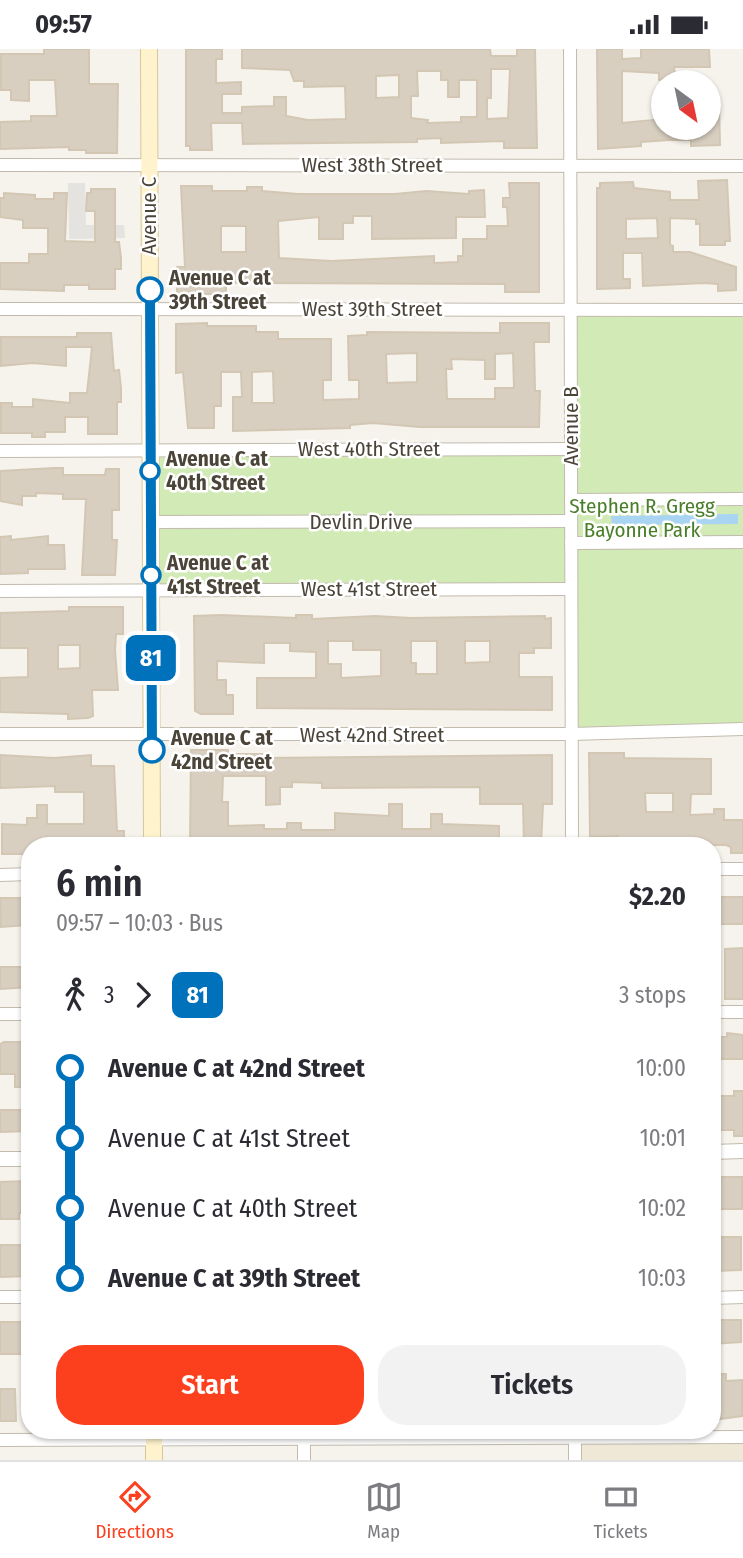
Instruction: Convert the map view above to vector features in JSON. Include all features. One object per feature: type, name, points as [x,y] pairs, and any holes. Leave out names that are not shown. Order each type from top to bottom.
[{"type":"main road","name":"Avenue C","points":[[149,49],[152,837]]},
{"type":"main road","points":[[154,1439],[154,1460]]},
{"type":"street","name":"Avenue B","points":[[570,49],[572,837]]},
{"type":"street","name":"West 38th Street","points":[[0,165],[743,166]]},
{"type":"street","name":"West 39th Street","points":[[0,309],[743,310]]},
{"type":"street","name":"West 40th Street","points":[[0,451],[570,449]]},
{"type":"street","points":[[571,500],[743,499]]},
{"type":"street","name":"Devlin Drive","points":[[150,522],[571,521]]},
{"type":"street","points":[[570,543],[743,542]]},
{"type":"street","name":"West 41st Street","points":[[0,591],[571,589]]},
{"type":"street","name":"West 42nd Street","points":[[0,734],[571,734],[743,729]]},
{"type":"street","points":[[721,869],[743,869]]},
{"type":"street","points":[[0,874],[21,874]]},
{"type":"street","points":[[721,1012],[743,1012]]},
{"type":"street","points":[[0,1014],[21,1014]]},
{"type":"street","points":[[721,1151],[743,1151]]},
{"type":"street","points":[[0,1159],[21,1159]]},
{"type":"street","points":[[0,1297],[21,1297]]},
{"type":"street","points":[[721,1298],[743,1297]]},
{"type":"street","points":[[721,1436],[743,1437]]},
{"type":"street","points":[[0,1440],[26,1439]]},
{"type":"street","points":[[279,1439],[343,1439]]},
{"type":"street","points":[[575,1439],[575,1460]]},
{"type":"street","points":[[304,1440],[304,1460]]},
{"type":"shaded area","points":[[68,183],[85,183],[86,225],[124,225],[125,238],[69,239]]},
{"type":"shaded area","points":[[743,1437],[743,1460],[575,1460],[575,1439]]},
{"type":"green space","name":"Stephen R. Gregg Bayonne Park","points":[[570,310],[743,310],[743,728],[571,729],[571,590],[151,590],[150,450],[570,449]]},
{"type":"water","points":[[738,514],[738,524],[612,525],[611,516]]},
{"type":"building","points":[[44,49],[89,49],[89,84],[118,84],[117,153],[86,153],[86,150],[69,150],[69,147],[0,149],[0,122],[31,121],[31,116],[57,116],[55,80],[29,80],[29,101],[11,100],[11,90],[1,90],[1,54],[44,54]]},
{"type":"building","points":[[186,49],[222,49],[222,59],[216,59],[216,83],[241,82],[241,94],[222,94],[222,113],[242,113],[242,107],[274,106],[274,97],[286,97],[286,116],[308,120],[346,119],[345,86],[304,87],[304,81],[294,81],[290,70],[242,68],[242,49],[490,49],[491,56],[517,56],[517,49],[535,49],[537,148],[504,148],[504,141],[441,143],[441,138],[417,139],[417,142],[243,144],[242,123],[211,123],[212,150],[190,150],[190,146],[186,146]],"holes":[[[491,69],[510,69],[508,118],[487,119],[487,98],[491,98]],[[417,71],[441,71],[441,80],[448,80],[448,97],[459,97],[459,80],[477,80],[477,117],[461,117],[461,122],[427,123],[428,120],[411,118],[411,96],[418,96]],[[399,75],[399,97],[376,98],[376,76]]]},
{"type":"building","points":[[597,49],[622,49],[622,59],[641,58],[641,49],[709,49],[710,67],[674,67],[674,70],[651,70],[651,73],[622,71],[622,123],[651,120],[651,140],[670,140],[641,142],[641,146],[598,149]]},
{"type":"building","points":[[691,140],[720,140],[720,145],[691,146]]},
{"type":"building","points":[[727,180],[730,241],[725,241],[725,245],[700,245],[700,224],[696,224],[696,219],[670,218],[670,245],[673,246],[673,252],[690,252],[736,267],[736,290],[718,291],[718,284],[704,283],[643,286],[642,253],[623,253],[623,279],[630,279],[630,288],[597,289],[597,188],[600,188],[600,183],[633,182],[634,188],[670,192],[670,200],[699,200],[698,181]],"holes":[[[657,218],[658,238],[626,239],[626,219]]]},
{"type":"building","points":[[509,183],[539,183],[539,292],[505,292],[505,284],[226,283],[226,294],[177,294],[177,267],[185,267],[181,186],[212,186],[212,191],[247,191],[247,187],[262,187],[262,191],[298,194],[395,194],[426,191],[469,194],[469,191],[484,190],[485,217],[456,217],[456,238],[372,239],[372,216],[353,216],[353,223],[343,223],[343,239],[319,239],[319,217],[278,221],[279,258],[332,261],[434,256],[434,263],[458,262],[458,256],[463,256],[463,239],[487,239],[487,226],[508,226],[507,207],[503,207],[503,198],[510,198]],"holes":[[[221,226],[246,226],[246,252],[221,252]]]},
{"type":"building","points":[[91,189],[115,189],[115,242],[119,242],[121,269],[115,269],[115,289],[64,285],[64,291],[0,289],[0,263],[29,263],[29,254],[48,254],[48,228],[23,228],[23,220],[0,217],[0,198],[4,198],[4,193],[35,195],[35,199],[54,199],[54,193],[67,193],[65,241],[95,242],[95,211],[86,211],[87,193],[91,193]]},
{"type":"building","points":[[500,323],[549,323],[549,342],[534,342],[535,391],[540,391],[539,427],[420,427],[373,423],[350,425],[350,428],[233,431],[233,397],[242,397],[241,372],[221,372],[221,406],[214,406],[214,428],[188,428],[183,372],[176,373],[176,324],[256,326],[256,332],[278,332],[278,339],[331,339],[331,380],[323,380],[323,400],[359,399],[359,380],[349,380],[348,336],[367,335],[367,332],[500,333]],"holes":[[[417,353],[417,382],[387,383],[386,354]],[[513,353],[514,388],[495,388],[495,399],[447,399],[446,369],[452,369],[451,359],[485,360],[485,379],[495,379],[495,354]],[[273,371],[274,403],[252,403],[252,372]]]},
{"type":"building","points":[[77,333],[111,333],[114,371],[119,370],[121,388],[121,402],[117,402],[117,434],[88,434],[88,417],[65,417],[65,432],[45,432],[45,437],[32,437],[32,433],[1,433],[1,403],[12,403],[12,407],[33,407],[33,399],[70,403],[70,393],[87,393],[92,347],[66,347],[66,366],[33,363],[1,366],[1,337],[77,337]]},
{"type":"building","points":[[63,468],[63,475],[105,475],[106,469],[119,469],[119,510],[112,510],[112,540],[117,540],[115,575],[82,575],[86,499],[63,499],[63,494],[36,493],[36,496],[22,496],[22,505],[0,501],[0,471]]},
{"type":"building","points":[[11,536],[11,540],[48,536],[48,545],[64,545],[65,569],[28,569],[28,573],[0,574],[0,537]]},
{"type":"building","points":[[69,607],[123,607],[123,634],[116,634],[115,650],[118,690],[92,690],[93,716],[88,718],[68,719],[68,714],[0,712],[0,678],[28,677],[28,648],[0,648],[0,613],[69,611]],"holes":[[[58,645],[80,645],[80,668],[58,669]]]},
{"type":"building","points":[[296,615],[312,615],[312,619],[375,616],[545,616],[545,619],[551,618],[551,648],[534,648],[534,653],[519,653],[519,677],[552,677],[552,710],[257,708],[257,678],[316,678],[316,652],[290,651],[290,643],[264,643],[264,663],[217,661],[217,680],[226,680],[226,695],[233,695],[233,714],[201,714],[195,711],[194,616],[296,618]],"holes":[[[328,641],[353,641],[353,650],[381,650],[381,676],[341,678],[341,664],[328,664]],[[411,641],[437,641],[437,674],[416,674],[416,663],[411,663]],[[465,641],[490,641],[490,662],[465,663]]]},
{"type":"building","points":[[191,750],[228,750],[228,754],[262,754],[262,758],[552,755],[552,804],[543,804],[541,837],[524,837],[523,804],[480,804],[480,787],[322,788],[322,783],[292,782],[292,787],[280,787],[280,804],[266,805],[266,776],[223,776],[222,802],[228,802],[228,826],[264,825],[264,829],[287,829],[287,823],[301,823],[301,830],[335,830],[335,813],[389,816],[389,804],[402,804],[402,829],[431,829],[431,814],[442,814],[442,824],[499,826],[499,837],[190,837]]},
{"type":"building","points":[[589,753],[624,753],[624,758],[711,759],[711,794],[691,794],[690,815],[714,814],[714,809],[724,809],[724,820],[743,820],[743,853],[731,853],[731,847],[721,845],[721,837],[590,837]],"holes":[[[645,793],[673,793],[673,812],[646,812]]]},
{"type":"building","points":[[0,755],[54,758],[91,755],[91,766],[114,766],[117,831],[124,831],[124,837],[21,837],[21,854],[2,854],[2,824],[27,825],[27,818],[37,818],[37,805],[47,805],[47,824],[84,824],[84,792],[55,792],[55,786],[0,788]]},
{"type":"building","points":[[721,897],[743,897],[743,924],[721,924]]},
{"type":"building","points":[[0,898],[21,898],[21,925],[1,927]]},
{"type":"building","points":[[743,948],[743,999],[725,999],[725,949]]},
{"type":"building","points":[[0,967],[21,967],[21,988],[0,989]]},
{"type":"building","points":[[727,1033],[743,1035],[743,1059],[721,1059],[721,1037],[727,1037]]},
{"type":"building","points":[[21,1042],[21,1087],[15,1087],[15,1074],[0,1074],[0,1044]]},
{"type":"building","points":[[734,1091],[743,1091],[743,1136],[734,1136],[734,1130],[721,1130],[721,1096],[734,1096]]},
{"type":"building","points":[[0,1110],[21,1110],[21,1131],[0,1132]]},
{"type":"building","points":[[721,1177],[742,1177],[742,1209],[721,1209]]},
{"type":"building","points":[[21,1181],[19,1219],[0,1219],[0,1182]]},
{"type":"building","points":[[721,1237],[741,1237],[741,1270],[721,1271]]},
{"type":"building","points":[[0,1245],[21,1245],[21,1276],[0,1277]]},
{"type":"building","points":[[721,1320],[741,1320],[741,1342],[721,1343]]},
{"type":"building","points":[[0,1322],[21,1322],[21,1354],[0,1354]]},
{"type":"building","points":[[721,1374],[726,1374],[726,1381],[742,1380],[742,1416],[721,1419]]},
{"type":"building","points":[[0,1389],[15,1389],[16,1421],[0,1421]]},
{"type":"bus line","name":"81","points":[[150,290],[152,750]]},
{"type":"place","name":"Avenue C at 39th Street","points":[[150,290]]},
{"type":"place","name":"Avenue C at 40th Street","points":[[150,471]]},
{"type":"place","name":"Avenue C at 41st Street","points":[[151,575]]},
{"type":"place","name":"Avenue C at 42nd Street","points":[[152,750]]}]
